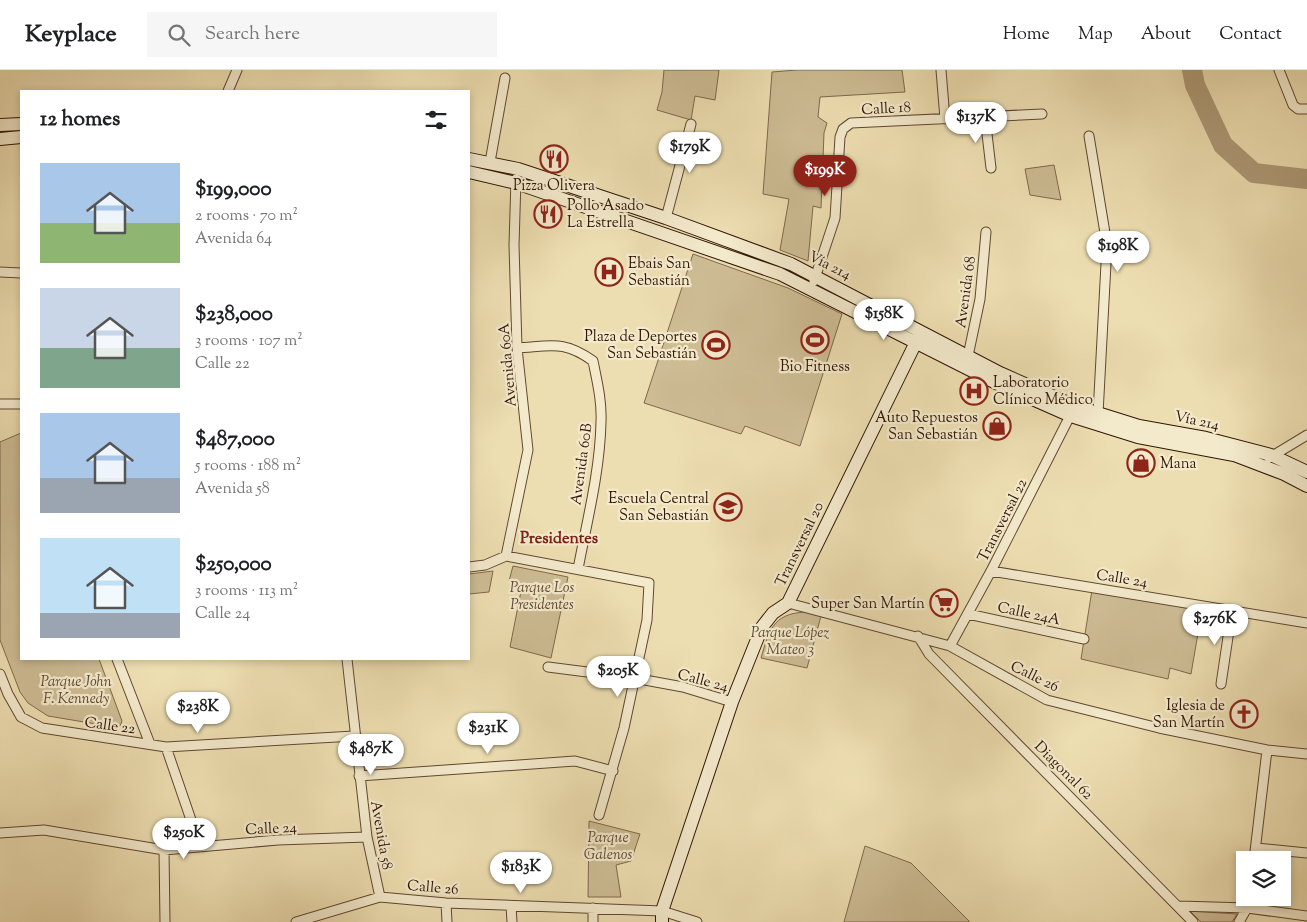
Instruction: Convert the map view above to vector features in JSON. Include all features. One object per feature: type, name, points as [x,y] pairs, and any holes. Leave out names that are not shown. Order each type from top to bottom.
[{"type":"main road","points":[[0,125],[20,124]]},
{"type":"main road","points":[[0,139],[20,137]]},
{"type":"main road","name":"Vía 214","points":[[470,159],[518,169],[666,218],[791,264],[816,276],[996,383],[1138,437],[1234,454],[1307,486]]},
{"type":"main road","name":"Vía 214","points":[[470,172],[516,184],[780,274],[919,337],[968,356],[1073,411],[1098,414],[1139,426],[1206,438],[1271,455],[1307,472]]},
{"type":"main road","name":"Transversal 20","points":[[662,916],[732,702],[762,627],[774,613],[788,603],[919,337]]},
{"type":"street","points":[[228,90],[237,70]]},
{"type":"street","points":[[941,70],[944,119]]},
{"type":"street","points":[[1279,70],[1293,104],[1298,109],[1307,109]]},
{"type":"street","points":[[490,162],[505,78]]},
{"type":"street","name":"Calle 18","points":[[816,276],[835,218],[842,129],[851,123],[1042,114]]},
{"type":"street","points":[[985,117],[991,168]]},
{"type":"street","points":[[666,218],[691,124]]},
{"type":"street","points":[[1089,136],[1104,216],[1107,246],[1098,414]]},
{"type":"street","name":"Avenida 60A","points":[[506,556],[528,450],[518,348],[514,246],[518,169]]},
{"type":"street","name":"Avenida 68","points":[[968,356],[980,299],[986,232]]},
{"type":"street","points":[[0,272],[20,273]]},
{"type":"street","points":[[810,288],[816,276]]},
{"type":"street","name":"Avenida 60B","points":[[518,348],[557,345],[575,348],[593,361],[600,392],[601,421],[598,456],[578,570]]},
{"type":"street","points":[[0,404],[20,404]]},
{"type":"street","name":"Transversal 22","points":[[950,646],[991,571],[1073,411]]},
{"type":"street","points":[[1262,465],[1271,455],[1307,435]]},
{"type":"street","points":[[470,567],[485,565],[506,556],[649,583],[647,620],[613,771],[599,815]]},
{"type":"street","name":"Calle 24","points":[[991,571],[1307,623]]},
{"type":"street","name":"Calle 26","points":[[788,603],[950,646],[1047,700],[1159,728],[1267,750],[1307,754]]},
{"type":"street","points":[[1221,684],[1232,610]]},
{"type":"street","name":"Calle 24A","points":[[968,614],[1084,638]]},
{"type":"street","name":"Diagonal 62","points":[[918,636],[929,654],[1193,922]]},
{"type":"street","points":[[117,660],[150,744]]},
{"type":"street","name":"Avenida 58","points":[[347,660],[354,736],[367,837],[380,897]]},
{"type":"street","name":"Calle 24","points":[[548,667],[634,678],[682,687],[732,702]]},
{"type":"street","name":"Calle 22","points":[[0,674],[8,694],[21,717],[42,728],[166,747],[354,736]]},
{"type":"street","points":[[166,747],[200,846]]},
{"type":"street","points":[[1256,851],[1267,750]]},
{"type":"street","points":[[359,776],[575,761],[613,771]]},
{"type":"street","name":"Calle 24","points":[[0,833],[44,830],[164,850],[200,846],[367,837]]},
{"type":"street","points":[[1256,848],[1307,853]]},
{"type":"street","points":[[164,850],[165,922]]},
{"type":"street","name":"Calle 26","points":[[296,922],[380,897],[446,903],[593,908],[697,922]]},
{"type":"street","points":[[446,903],[447,922]]},
{"type":"street","points":[[511,906],[512,922]]},
{"type":"street","points":[[1179,906],[1247,908],[1307,916]]},
{"type":"street","points":[[593,908],[593,922]]},
{"type":"street","points":[[1239,922],[1247,908]]},
{"type":"green space","points":[[664,70],[719,70],[715,100],[695,96],[691,120],[657,110],[662,92]]},
{"type":"green space","points":[[797,70],[902,70],[905,92],[820,97],[818,117],[827,123],[824,133],[821,208],[813,206],[808,261],[780,250],[789,199],[763,194],[772,72]]},
{"type":"green space","points":[[1054,165],[1061,200],[1030,195],[1025,169]]},
{"type":"green space","name":"Plaza de Deportes San Sebastián","points":[[693,254],[788,288],[842,314],[800,446],[745,426],[741,434],[644,403]]},
{"type":"green space","name":"Parque John F. Kennedy","points":[[20,433],[20,660],[99,660],[122,721],[120,726],[114,727],[48,716],[28,703],[20,692],[0,640],[0,442]]},
{"type":"green space","name":"Parque Los Presidentes","points":[[513,566],[568,577],[551,658],[510,647],[522,586],[509,581]]},
{"type":"green space","points":[[493,571],[489,592],[470,594],[470,574]]},
{"type":"green space","points":[[1092,590],[1202,610],[1191,674],[1170,668],[1168,679],[1081,659]]},
{"type":"green space","name":"Parque López Mateo 3","points":[[805,612],[821,616],[807,668],[761,658],[770,632],[779,620],[794,613]]},
{"type":"green space","name":"Parque Galenos","points":[[589,821],[640,834],[631,861],[616,865],[621,897],[588,897]]},
{"type":"green space","points":[[865,846],[911,863],[970,922],[844,922]]},
{"type":"green space","points":[[1190,911],[1237,914],[1232,922],[1201,922]]},
{"type":"waterway","points":[[1192,70],[1195,85],[1223,145],[1254,173],[1307,179]]},
{"type":"place","name":"Pizza Olivera","points":[[554,159]]},
{"type":"place","name":"Pollo Asado La Estrella","points":[[548,214]]},
{"type":"place","name":"Ebais San Sebastián","points":[[609,272]]},
{"type":"place","name":"Bio Fitness","points":[[815,340]]},
{"type":"place","name":"Plaza de Deportes San Sebastián","points":[[716,345]]},
{"type":"place","name":"Laboratorio Clínico Médico","points":[[974,391]]},
{"type":"place","name":"Auto Repuestos San Sebastián","points":[[997,426]]},
{"type":"place","name":"Mana","points":[[1141,463]]},
{"type":"place","name":"Escuela Central San Sebastián","points":[[728,507]]},
{"type":"place","name":"Super San Martín","points":[[944,603]]},
{"type":"place","name":"Iglesia de San Martín","points":[[1244,714]]},
{"type":"district","name":"Presidentes","points":[[559,537]]}]
